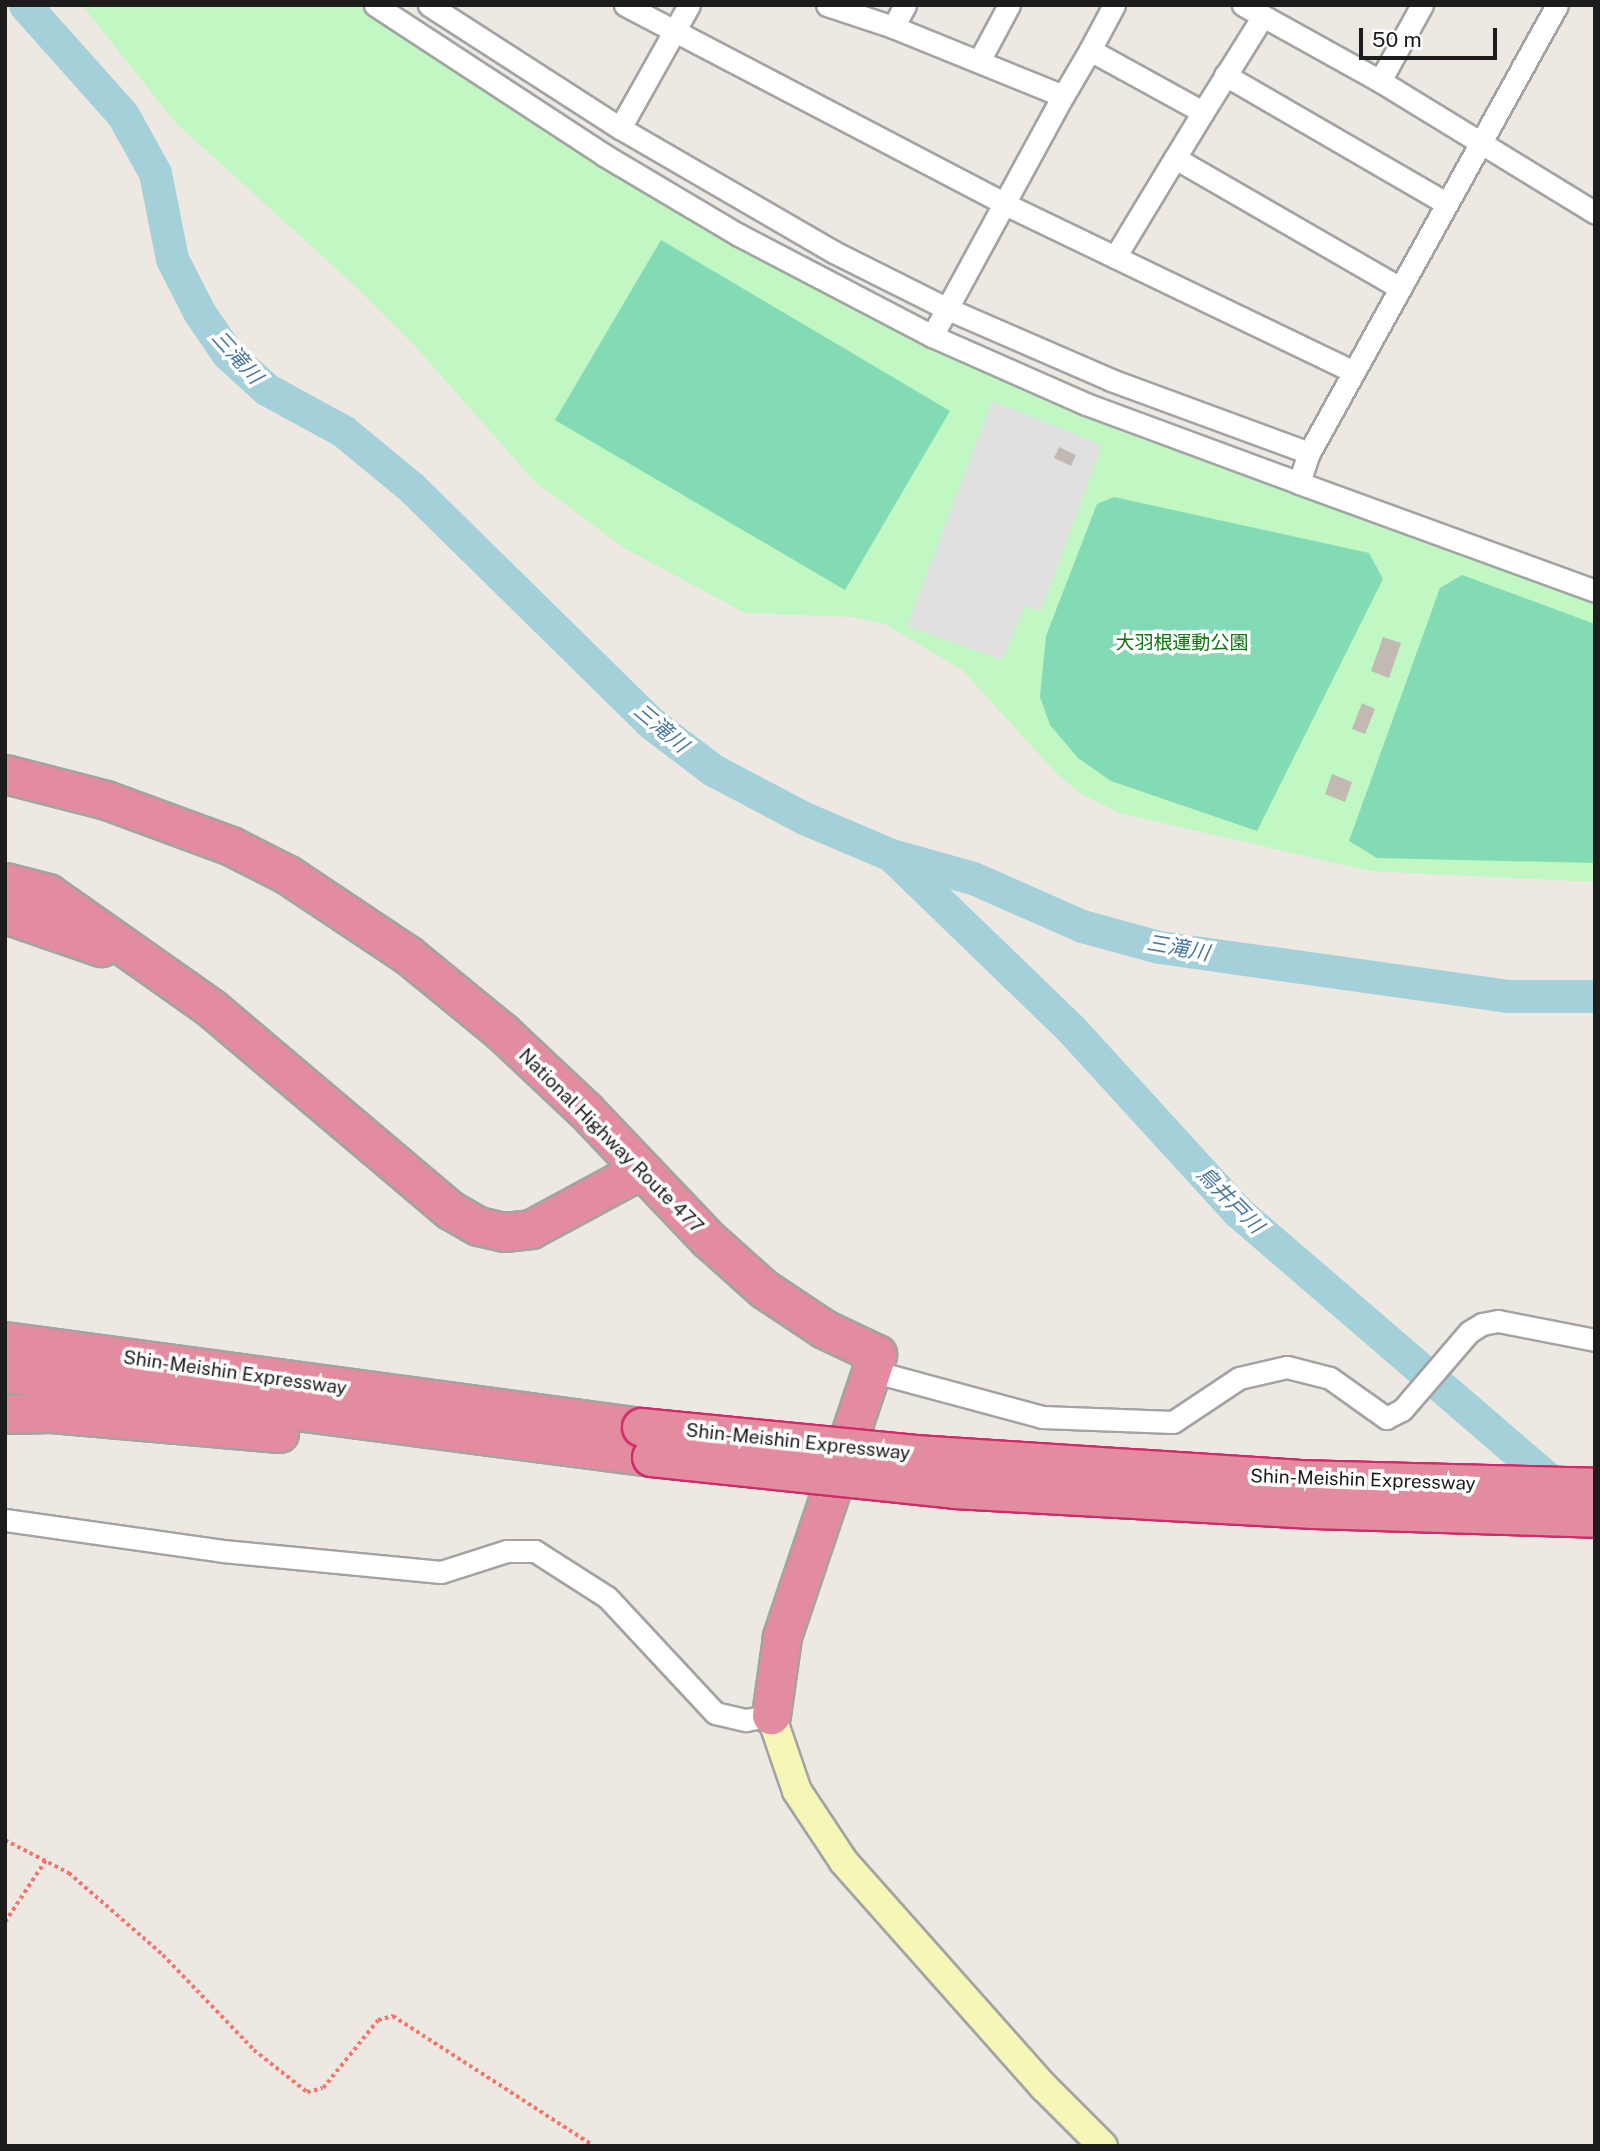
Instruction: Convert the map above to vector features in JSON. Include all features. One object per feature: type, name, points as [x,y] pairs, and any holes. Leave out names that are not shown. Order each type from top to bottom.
[{"type":"highway","name":"National Highway Route 477","points":[[5,774],[171,822],[288,876],[408,955],[502,1032],[585,1110],[640,1170],[764,1289],[824,1329],[877,1354],[872,1371]]},
{"type":"highway","points":[[5,882],[48,893],[211,1008],[450,1210],[478,1226],[504,1232],[531,1229],[640,1170]]},
{"type":"highway","points":[[5,914],[145,962]]},
{"type":"highway","points":[[5,1321],[223,1371]]},
{"type":"highway","name":"Shin-Meishin Expressway","points":[[5,1341],[223,1371],[646,1442],[954,1489],[1313,1509],[1595,1518]]},
{"type":"highway","points":[[771,1715],[782,1637],[872,1371]]},
{"type":"highway","name":"Shin-Meishin Expressway","points":[[5,1373],[608,1452],[646,1442],[915,1454],[1297,1479],[1595,1487]]},
{"type":"highway","points":[[5,1414],[51,1413],[365,1441],[608,1452]]},
{"type":"street","points":[[375,5],[604,155],[739,235],[932,335],[1086,404],[1595,591]]},
{"type":"street","points":[[429,5],[620,128],[764,214],[948,309],[1111,380],[1309,453]]},
{"type":"street","points":[[625,5],[673,34],[1004,204],[1353,372]]},
{"type":"street","points":[[620,128],[689,5]]},
{"type":"street","points":[[827,5],[893,27],[1063,96]]},
{"type":"street","points":[[893,27],[905,5]]},
{"type":"street","points":[[979,61],[1009,5]]},
{"type":"street","points":[[932,335],[1114,5]]},
{"type":"street","points":[[1243,5],[1380,80],[1595,212]]},
{"type":"street","points":[[1380,80],[1422,5]]},
{"type":"street","points":[[1299,483],[1309,453],[1557,5]]},
{"type":"street","points":[[1115,257],[1263,16]]},
{"type":"street","points":[[1090,50],[1203,112]]},
{"type":"street","points":[[1226,75],[1446,203]]},
{"type":"street","points":[[1175,158],[1399,288]]},
{"type":"street","points":[[872,1371],[1042,1417],[1173,1422],[1239,1378],[1287,1367],[1330,1378],[1386,1418],[1402,1410],[1469,1332],[1498,1321],[1595,1340]]},
{"type":"street","points":[[5,1520],[223,1551],[441,1572],[507,1551],[534,1551],[607,1597],[715,1713],[746,1720],[771,1715],[797,1791],[844,1862],[1044,2087],[1103,2146]]},
{"type":"path","points":[[5,1840],[47,1858],[163,1955],[214,2013],[307,2092],[323,2088],[377,2020],[393,2016],[594,2146]]},
{"type":"path","points":[[5,1922],[47,1858]]},
{"type":"green space","name":"大羽根運動公園","points":[[82,5],[356,5],[730,241],[979,368],[1595,597],[1595,882],[1370,871],[1119,813],[1081,794],[1057,774],[962,670],[885,624],[853,617],[745,613],[624,548],[534,481],[415,346],[354,285],[175,122]]},
{"type":"green space","points":[[661,240],[950,411],[845,590],[555,420]]},
{"type":"green space","points":[[1114,497],[1369,553],[1383,579],[1257,831],[1111,781],[1078,758],[1050,725],[1040,697],[1046,636],[1097,504]]},
{"type":"green space","points":[[1462,575],[1595,624],[1595,863],[1377,858],[1349,841],[1440,588]]},
{"type":"shaded area","points":[[992,401],[1102,445],[1041,611],[1025,606],[1002,660],[907,626]]},
{"type":"building","points":[[1059,447],[1076,455],[1071,466],[1054,458]]},
{"type":"building","points":[[1383,637],[1401,643],[1389,678],[1371,671]]},
{"type":"building","points":[[1362,703],[1375,709],[1365,734],[1352,729]]},
{"type":"building","points":[[1332,774],[1352,782],[1345,802],[1325,794]]},
{"type":"waterway","name":"三滝川","points":[[25,5],[123,115],[155,173],[172,259],[199,312],[227,353],[266,389],[343,431],[411,487],[651,723],[713,770],[804,818],[891,855],[973,878],[1082,926],[1159,947],[1506,996],[1595,996]]},
{"type":"waterway","name":"鳥井戸川","points":[[893,857],[1071,1029],[1237,1211],[1567,1495]]}]
